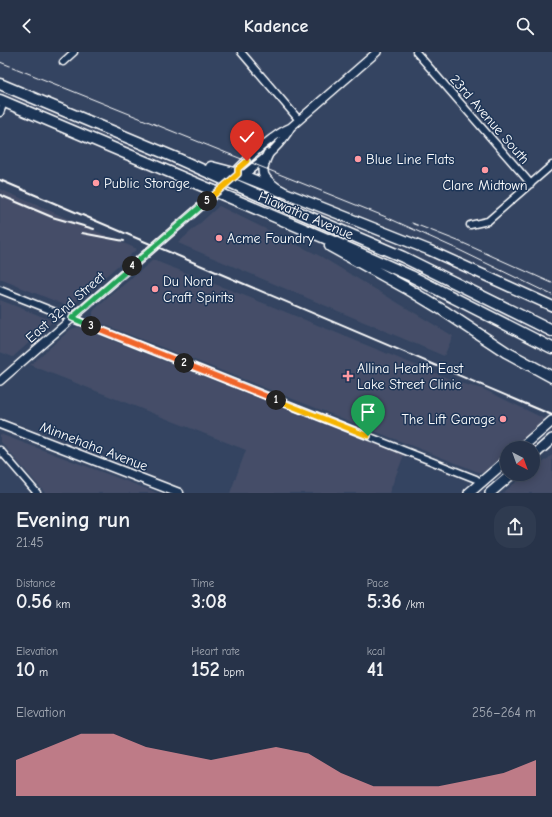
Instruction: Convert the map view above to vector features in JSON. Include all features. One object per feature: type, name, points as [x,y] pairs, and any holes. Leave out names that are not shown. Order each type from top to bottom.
[{"type":"highway","name":"Hiawatha Avenue","points":[[0,84],[174,156],[229,182],[403,257],[552,331]]},
{"type":"highway","name":"Hiawatha Avenue","points":[[2,101],[339,244],[420,281],[552,348]]},
{"type":"highway","points":[[174,156],[238,174],[281,191]]},
{"type":"highway","points":[[289,222],[406,288],[506,352],[552,377]]},
{"type":"main road","points":[[268,154],[262,167],[264,175],[270,183],[281,191],[423,247],[552,306]]},
{"type":"main road","points":[[529,441],[552,421]]},
{"type":"main road","name":"Minnehaha Avenue","points":[[0,424],[179,493]]},
{"type":"main road","points":[[540,450],[552,439]]},
{"type":"main road","points":[[470,493],[500,466]]},
{"type":"main road","points":[[490,493],[504,481]]},
{"type":"street","points":[[63,62],[74,52]]},
{"type":"street","points":[[241,52],[299,120]]},
{"type":"street","name":"East 32nd Street","points":[[0,382],[218,192],[238,174],[238,169],[280,132],[291,127],[377,52]]},
{"type":"street","name":"23rd Avenue South","points":[[416,52],[531,184]]},
{"type":"street","points":[[0,113],[2,101]]},
{"type":"street","name":"East 32nd Street","points":[[238,174],[245,174],[268,154],[286,137],[291,127]]},
{"type":"street","points":[[470,225],[488,221],[552,165]]},
{"type":"street","points":[[0,290],[414,454],[481,483]]},
{"type":"street","points":[[0,450],[37,493]]},
{"type":"shaded area","points":[[0,189],[137,249],[70,307],[0,279]]},
{"type":"shaded area","points":[[219,206],[320,256],[453,336],[444,356],[178,243]]},
{"type":"shaded area","points":[[153,260],[271,306],[459,383],[483,389],[547,420],[524,441],[500,441],[500,461],[487,472],[481,473],[95,321],[93,312]]},
{"type":"shaded area","points":[[0,300],[51,320],[52,322],[13,357],[0,352]]},
{"type":"shaded area","points":[[78,327],[404,455],[389,493],[230,493],[246,450],[30,365],[71,329]]},
{"type":"shaded area","points":[[0,434],[158,493],[45,493],[0,441]]},
{"type":"shaded area","points":[[552,455],[552,493],[503,493],[519,481],[540,481],[540,465]]},
{"type":"tram line","points":[[0,62],[386,217],[457,249],[552,295]]},
{"type":"tram line","points":[[412,223],[463,243],[552,283]]},
{"type":"railway","points":[[0,180],[552,415]]},
{"type":"railway","points":[[0,195],[52,217],[94,229]]},
{"type":"railway","points":[[82,233],[124,241]]},
{"type":"place","name":"Blue Line Flats","points":[[358,159]]},
{"type":"place","name":"Clare Midtown","points":[[485,170]]},
{"type":"place","name":"Public Storage","points":[[96,183]]},
{"type":"place","name":"Acme Foundry","points":[[219,238]]},
{"type":"place","name":"Du Nord Craft Spirits","points":[[155,289]]},
{"type":"place","name":"Allina Health East Lake Street Clinic","points":[[348,376]]},
{"type":"place","name":"The Lift Garage","points":[[503,419]]},
{"type":"route","points":[[247,161],[238,169],[238,174],[72,318],[368,436]]}]
